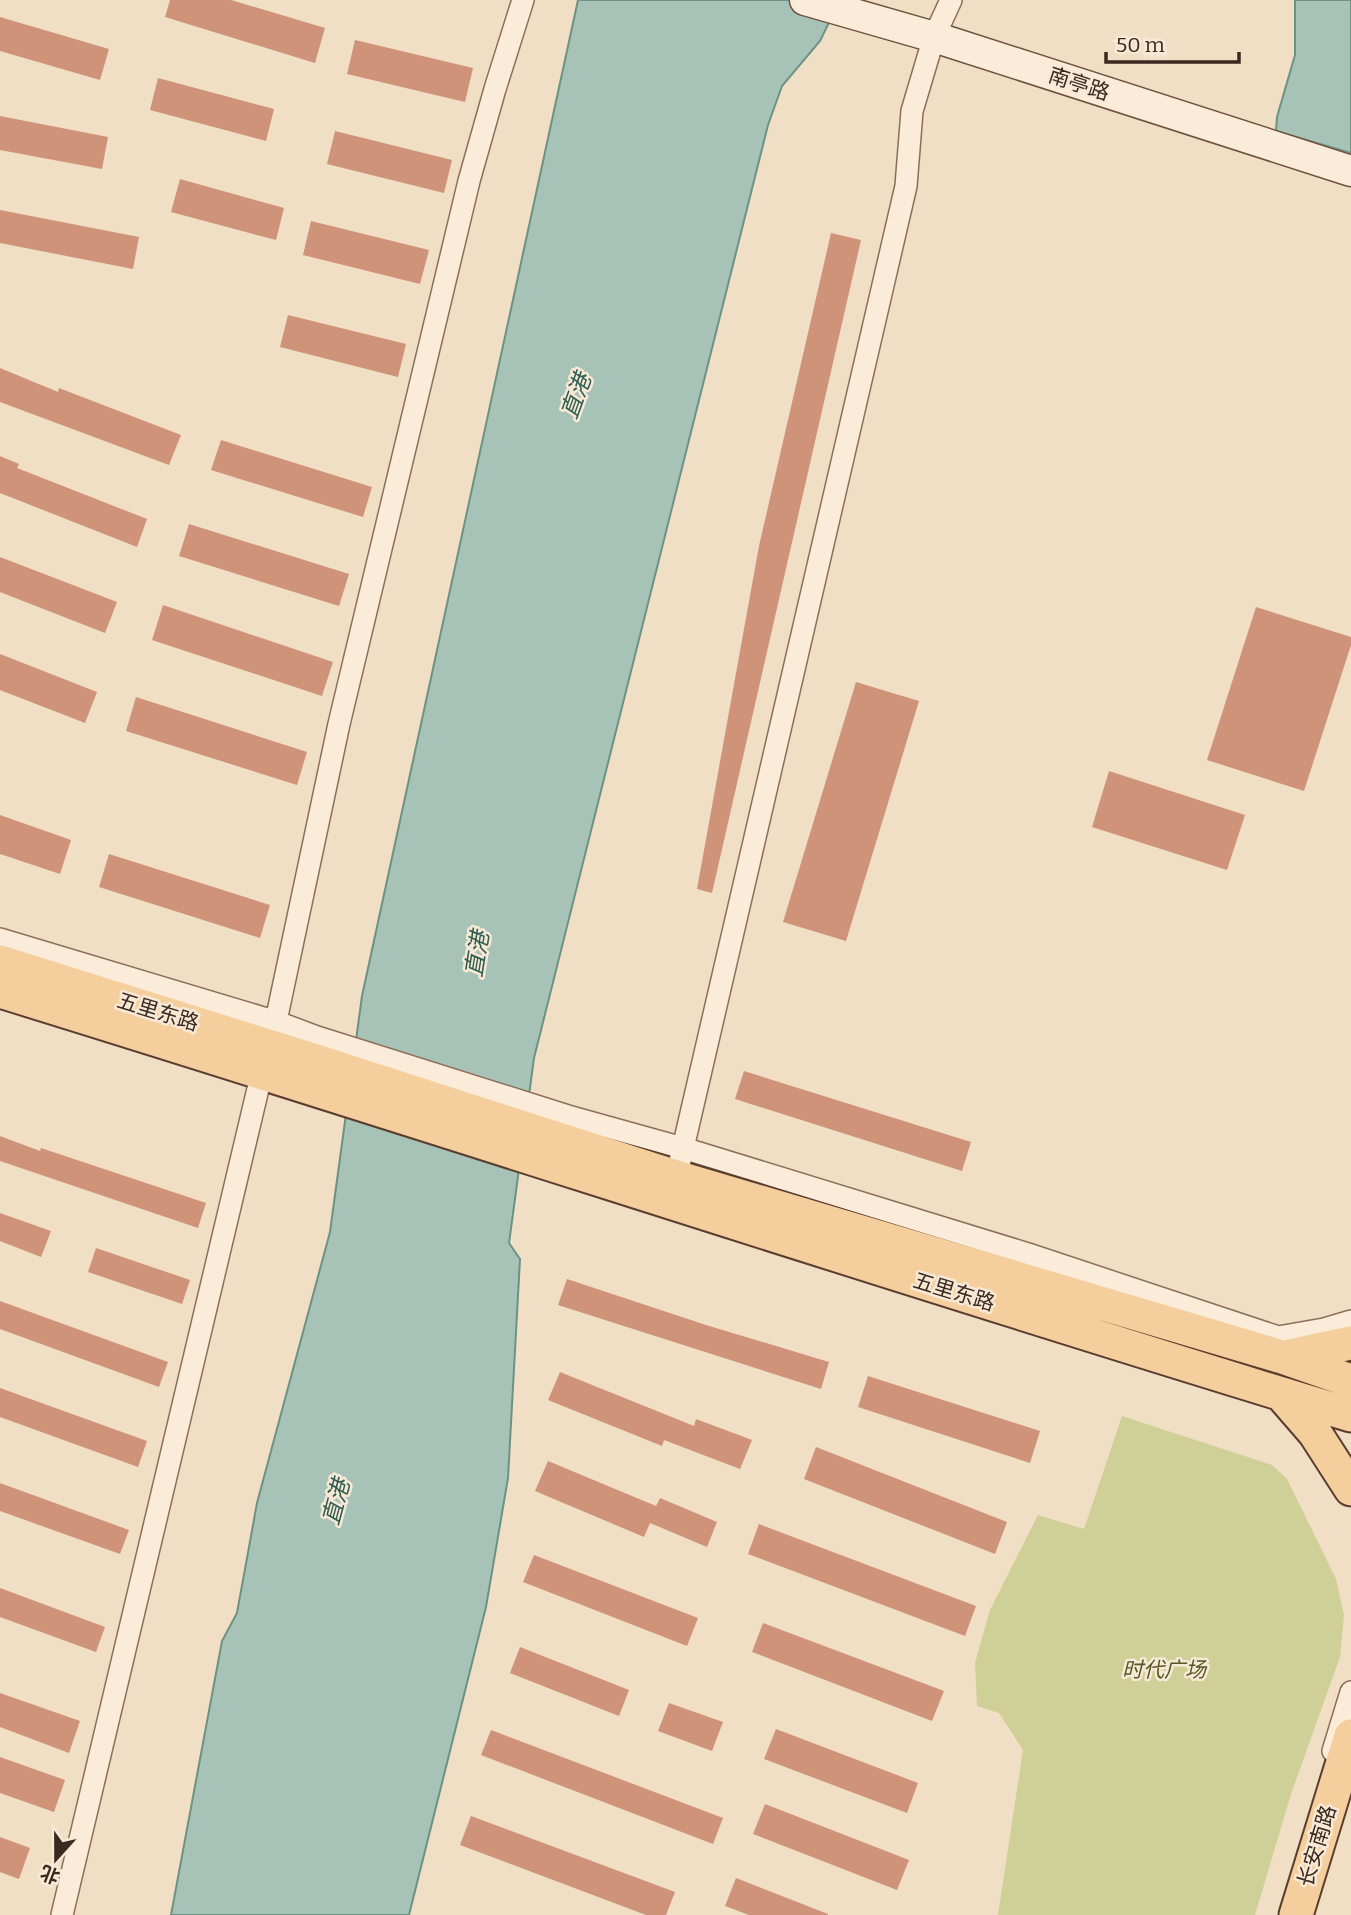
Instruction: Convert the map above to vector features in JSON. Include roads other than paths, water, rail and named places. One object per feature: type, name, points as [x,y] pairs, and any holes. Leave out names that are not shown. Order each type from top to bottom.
[{"type":"main road","name":"五里东路","points":[[0,962],[563,1142],[1282,1357],[1351,1381]]},
{"type":"main road","name":"五里东路","points":[[0,990],[269,1047]]},
{"type":"main road","name":"五里东路","points":[[676,1176],[1282,1395],[1351,1415]]},
{"type":"main road","points":[[1282,1357],[1351,1343]]},
{"type":"main road","points":[[1282,1395],[1315,1433],[1351,1489]]},
{"type":"main road","name":"长安南路","points":[[1296,1915],[1351,1736]]},
{"type":"main road","name":"长安南路","points":[[1320,1915],[1351,1814]]},
{"type":"street","points":[[62,1915],[269,1047],[339,724],[466,195],[523,0]]},
{"type":"street","name":"南亭路","points":[[805,0],[934,37],[1351,171]]},
{"type":"street","points":[[951,0],[934,37],[912,111],[906,186],[676,1176],[1028,1254],[1278,1337],[1351,1321]]},
{"type":"street","points":[[0,939],[269,1047]]},
{"type":"street","points":[[1283,1915],[1351,1692]]},
{"type":"water","name":"直港","points":[[578,0],[840,0],[820,41],[782,86],[768,125],[534,1058],[509,1243],[520,1259],[508,1478],[486,1607],[409,1915],[171,1915],[222,1641],[237,1613],[257,1503],[330,1232],[362,996]]},
{"type":"water","points":[[1295,0],[1351,0],[1351,153],[1276,131],[1277,117],[1295,55]]},
{"type":"park label","name":"时代广场","points":[[1164,1670]]}]
